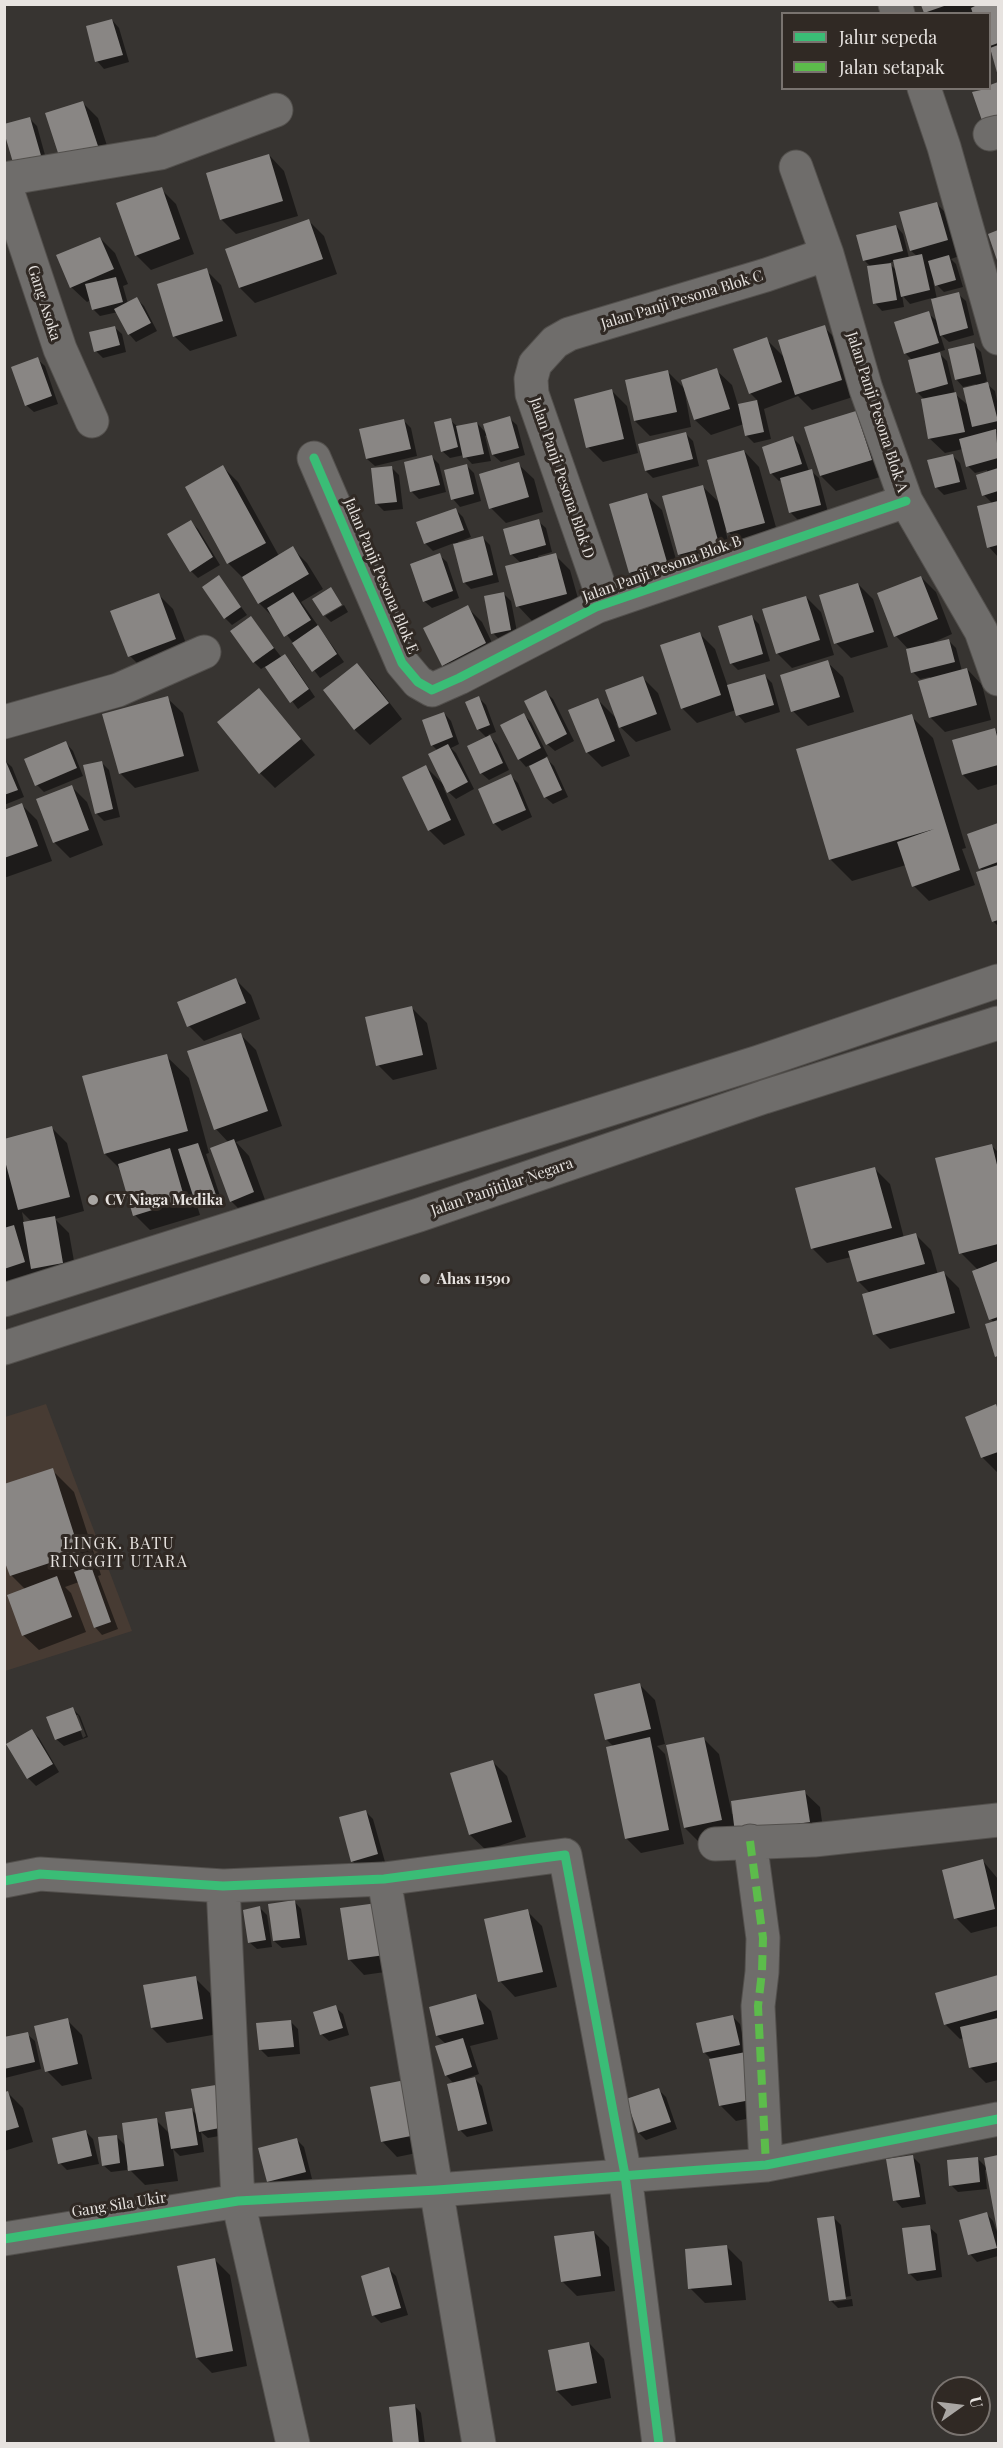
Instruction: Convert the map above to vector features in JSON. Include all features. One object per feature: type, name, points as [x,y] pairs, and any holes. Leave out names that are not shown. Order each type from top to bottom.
[{"type":"street","points":[[925,90],[944,147],[999,338]]},
{"type":"street","points":[[4,180],[160,153],[276,110]]},
{"type":"street","name":"Jalan Panji Pesona Blok A","points":[[796,167],[827,254],[866,388],[906,501],[981,631],[999,679]]},
{"type":"street","name":"Gang Asoka","points":[[4,180],[60,349],[92,421]]},
{"type":"street","name":"Jalan Panji Pesona Blok C","points":[[543,355],[555,342],[570,334],[766,276],[827,254]]},
{"type":"street","name":"Jalan Panji Pesona Blok D","points":[[543,355],[535,364],[532,372],[532,394],[605,603]]},
{"type":"street","name":"Jalan Panji Pesona Blok E","points":[[314,458],[402,663],[418,682],[432,690],[438,687]]},
{"type":"street","name":"Jalan Panji Pesona Blok B","points":[[438,687],[605,603],[906,501]]},
{"type":"street","points":[[4,722],[118,690],[204,652]]},
{"type":"street","points":[[4,1300],[759,1062],[999,981]]},
{"type":"street","name":"Jalan Panjitilar Negara","points":[[4,1348],[419,1215],[764,1097],[999,1023]]},
{"type":"street","points":[[715,1844],[814,1840],[999,1820]]},
{"type":"street","points":[[750,1841],[763,1938],[758,2006],[766,2165]]},
{"type":"street","points":[[4,1881],[40,1874],[223,1886],[384,1879],[565,1855],[625,2175],[659,2444]]},
{"type":"street","points":[[384,1879],[479,2444]]},
{"type":"street","points":[[223,1886],[238,2201],[293,2444]]},
{"type":"street","name":"Gang Sila Ukir","points":[[4,2239],[238,2201],[437,2190],[766,2165],[999,2119]]},
{"type":"shaded area","points":[[46,1404],[132,1631],[5,1671],[5,1417]]},
{"type":"building","points":[[979,4],[998,4],[998,43],[991,46],[991,12],[972,12],[971,8]]},
{"type":"building","points":[[921,5],[947,5],[927,12],[924,12]]},
{"type":"building","points":[[112,19],[123,55],[95,62],[86,26]]},
{"type":"building","points":[[998,45],[998,76],[991,52],[991,48]]},
{"type":"building","points":[[998,82],[998,128],[986,132],[972,92],[991,90],[991,85]]},
{"type":"building","points":[[83,101],[98,146],[60,159],[45,113]]},
{"type":"building","points":[[30,117],[42,159],[14,166],[4,132],[4,124]]},
{"type":"building","points":[[269,154],[283,201],[220,220],[206,173]]},
{"type":"building","points":[[162,187],[180,239],[135,256],[116,203]]},
{"type":"building","points":[[937,202],[948,240],[910,251],[899,212]]},
{"type":"building","points":[[309,219],[323,259],[239,288],[225,249]]},
{"type":"building","points":[[896,225],[903,251],[863,261],[856,235]]},
{"type":"building","points":[[998,230],[998,263],[988,234]]},
{"type":"building","points":[[100,237],[114,269],[70,288],[56,255]]},
{"type":"building","points":[[922,254],[930,290],[901,297],[893,260]]},
{"type":"building","points":[[949,255],[956,280],[935,286],[928,261]]},
{"type":"building","points":[[891,263],[897,300],[873,304],[867,266]]},
{"type":"building","points":[[207,268],[223,321],[173,337],[157,284]]},
{"type":"building","points":[[116,277],[123,302],[92,310],[85,284]]},
{"type":"building","points":[[959,292],[968,328],[940,336],[931,299]]},
{"type":"building","points":[[137,297],[151,323],[128,335],[114,309]]},
{"type":"building","points":[[929,311],[939,343],[904,354],[894,322]]},
{"type":"building","points":[[825,325],[842,380],[795,395],[778,340]]},
{"type":"building","points":[[115,326],[120,345],[94,352],[89,332]]},
{"type":"building","points":[[767,337],[782,382],[749,394],[733,349]]},
{"type":"building","points":[[974,343],[981,374],[955,380],[948,349]]},
{"type":"building","points":[[940,352],[948,384],[916,393],[908,360]]},
{"type":"building","points":[[38,357],[52,396],[25,406],[11,367]]},
{"type":"building","points":[[717,368],[730,409],[694,420],[681,380]]},
{"type":"building","points":[[668,370],[677,412],[634,421],[625,380]]},
{"type":"building","points":[[988,382],[998,421],[972,427],[963,388]]},
{"type":"building","points":[[612,389],[624,439],[586,448],[574,399]]},
{"type":"building","points":[[956,392],[965,432],[928,439],[921,399]]},
{"type":"building","points":[[757,400],[764,432],[745,436],[738,404]]},
{"type":"building","points":[[856,411],[872,460],[820,476],[804,427]]},
{"type":"building","points":[[510,416],[519,448],[492,455],[483,424]]},
{"type":"building","points":[[451,418],[458,447],[441,452],[434,422]]},
{"type":"building","points":[[404,419],[411,449],[366,459],[359,429]]},
{"type":"building","points":[[477,422],[484,454],[463,458],[456,426]]},
{"type":"building","points":[[996,429],[998,458],[966,467],[959,439]]},
{"type":"building","points":[[686,432],[693,459],[645,471],[638,444]]},
{"type":"building","points":[[793,436],[802,464],[770,474],[762,447]]},
{"type":"building","points":[[744,450],[765,523],[727,533],[707,460]]},
{"type":"building","points":[[953,454],[960,482],[935,488],[927,460]]},
{"type":"building","points":[[432,455],[440,485],[410,492],[404,462]]},
{"type":"building","points":[[519,462],[529,497],[489,509],[479,474]]},
{"type":"building","points":[[467,464],[474,494],[451,500],[444,470]]},
{"type":"building","points":[[223,465],[266,543],[227,564],[185,487]]},
{"type":"building","points":[[392,466],[397,502],[375,504],[371,468]]},
{"type":"building","points":[[998,468],[998,491],[982,496],[976,475]]},
{"type":"building","points":[[812,469],[821,505],[789,513],[780,478]]},
{"type":"building","points":[[703,485],[719,544],[678,555],[662,496]]},
{"type":"building","points":[[647,493],[667,562],[629,573],[609,504]]},
{"type":"building","points":[[998,501],[998,545],[987,548],[977,506]]},
{"type":"building","points":[[456,508],[464,530],[424,544],[416,522]]},
{"type":"building","points":[[539,519],[546,545],[510,555],[503,529]]},
{"type":"building","points":[[191,520],[213,557],[190,572],[167,534]]},
{"type":"building","points":[[483,536],[493,575],[463,583],[453,544]]},
{"type":"building","points":[[293,546],[309,574],[258,604],[242,577]]},
{"type":"building","points":[[440,553],[453,591],[423,602],[410,564]]},
{"type":"building","points":[[556,553],[567,594],[516,607],[505,566]]},
{"type":"building","points":[[219,575],[241,607],[224,619],[202,587]]},
{"type":"building","points":[[921,576],[938,619],[894,637],[877,593]]},
{"type":"building","points":[[858,583],[874,632],[834,644],[819,595]]},
{"type":"building","points":[[331,587],[342,605],[323,616],[312,599]]},
{"type":"building","points":[[293,592],[311,620],[284,637],[267,608]]},
{"type":"building","points":[[504,592],[511,630],[491,634],[484,596]]},
{"type":"building","points":[[159,593],[176,639],[128,657],[110,611]]},
{"type":"building","points":[[806,596],[820,640],[776,654],[762,609]]},
{"type":"building","points":[[468,605],[486,643],[442,666],[423,628]]},
{"type":"building","points":[[752,615],[763,654],[730,664],[718,626]]},
{"type":"building","points":[[251,616],[274,648],[253,663],[230,631]]},
{"type":"building","points":[[318,625],[337,654],[312,672],[292,643]]},
{"type":"building","points":[[700,632],[721,695],[681,709],[660,645]]},
{"type":"building","points":[[949,639],[955,662],[911,673],[906,649]]},
{"type":"building","points":[[285,654],[309,689],[290,703],[265,667]]},
{"type":"building","points":[[828,660],[840,697],[791,712],[780,675]]},
{"type":"building","points":[[357,663],[389,703],[354,730],[323,690]]},
{"type":"building","points":[[967,668],[977,705],[929,718],[918,681]]},
{"type":"building","points":[[765,674],[774,705],[736,716],[727,685]]},
{"type":"building","points":[[643,676],[657,714],[619,728],[605,690]]},
{"type":"building","points":[[259,688],[301,739],[259,774],[217,722]]},
{"type":"building","points":[[546,690],[567,734],[546,745],[524,701]]},
{"type":"building","points":[[168,696],[184,756],[119,774],[102,714]]},
{"type":"building","points":[[479,696],[490,725],[477,730],[465,702]]},
{"type":"building","points":[[598,698],[615,741],[586,753],[568,710]]},
{"type":"building","points":[[444,712],[453,737],[431,746],[422,720]]},
{"type":"building","points":[[524,713],[541,748],[518,760],[500,725]]},
{"type":"building","points":[[912,714],[960,870],[912,887],[897,842],[934,829],[829,860],[796,749]]},
{"type":"building","points":[[995,728],[998,740],[998,765],[962,775],[952,740]]},
{"type":"building","points":[[490,735],[503,763],[480,774],[467,746]]},
{"type":"building","points":[[66,741],[77,768],[35,786],[24,759]]},
{"type":"building","points":[[448,744],[468,782],[447,793],[428,754]]},
{"type":"building","points":[[4,757],[18,790],[4,795]]},
{"type":"building","points":[[547,757],[562,790],[544,798],[529,766]]},
{"type":"building","points":[[102,761],[113,809],[95,814],[83,765]]},
{"type":"building","points":[[426,765],[451,820],[428,831],[402,777]]},
{"type":"building","points":[[511,774],[526,810],[493,824],[478,789]]},
{"type":"building","points":[[72,785],[89,830],[53,843],[36,799]]},
{"type":"building","points":[[22,803],[38,846],[4,858],[4,810]]},
{"type":"building","points":[[998,823],[998,862],[979,869],[967,834]]},
{"type":"building","points":[[998,865],[998,920],[992,922],[976,872]]},
{"type":"building","points":[[236,978],[246,1003],[187,1027],[177,1002]]},
{"type":"building","points":[[412,1006],[423,1055],[376,1066],[365,1017]]},
{"type":"building","points":[[241,1033],[268,1111],[214,1130],[187,1051]]},
{"type":"building","points":[[167,1054],[188,1131],[104,1154],[82,1076]]},
{"type":"building","points":[[52,1126],[70,1197],[18,1210],[4,1157],[4,1139]]},
{"type":"building","points":[[234,1139],[254,1192],[230,1202],[210,1148]]},
{"type":"building","points":[[198,1143],[216,1195],[195,1202],[178,1149]]},
{"type":"building","points":[[992,1144],[998,1169],[998,1244],[959,1254],[935,1158]]},
{"type":"building","points":[[170,1148],[185,1200],[133,1216],[118,1164]]},
{"type":"building","points":[[875,1167],[892,1228],[811,1249],[795,1188]]},
{"type":"building","points":[[55,1216],[63,1263],[31,1269],[23,1222]]},
{"type":"building","points":[[14,1225],[25,1262],[4,1269],[4,1228]]},
{"type":"building","points":[[916,1233],[925,1264],[857,1282],[848,1251]]},
{"type":"building","points":[[998,1261],[998,1317],[989,1320],[972,1271]]},
{"type":"building","points":[[944,1271],[955,1313],[873,1335],[862,1294]]},
{"type":"building","points":[[998,1320],[998,1356],[995,1357],[985,1324]]},
{"type":"building","points":[[996,1404],[998,1452],[981,1458],[965,1417]]},
{"type":"building","points":[[53,1468],[80,1553],[10,1576],[4,1560],[4,1484]]},
{"type":"building","points":[[91,1566],[111,1622],[94,1628],[74,1572]]},
{"type":"building","points":[[57,1576],[72,1617],[22,1636],[7,1595]]},
{"type":"building","points":[[640,1683],[651,1729],[605,1740],[594,1694]]},
{"type":"building","points":[[73,1707],[82,1730],[55,1740],[46,1717]]},
{"type":"building","points":[[32,1729],[53,1764],[27,1779],[6,1744]]},
{"type":"building","points":[[650,1737],[669,1830],[625,1839],[606,1747]]},
{"type":"building","points":[[704,1737],[722,1820],[684,1828],[666,1745]]},
{"type":"building","points":[[493,1760],[512,1822],[469,1835],[450,1773]]},
{"type":"building","points":[[805,1790],[810,1822],[735,1833],[731,1801]]},
{"type":"building","points":[[366,1810],[378,1854],[351,1862],[339,1817]]},
{"type":"building","points":[[983,1859],[995,1909],[954,1919],[942,1870]]},
{"type":"building","points":[[295,1900],[300,1938],[273,1941],[268,1904]]},
{"type":"building","points":[[377,1903],[385,1955],[348,1960],[340,1908]]},
{"type":"building","points":[[260,1906],[266,1940],[248,1943],[243,1910]]},
{"type":"building","points":[[528,1909],[543,1972],[498,1982],[484,1919]]},
{"type":"building","points":[[998,1975],[998,2010],[944,2025],[935,1993]]},
{"type":"building","points":[[196,1976],[203,2019],[151,2028],[143,1985]]},
{"type":"building","points":[[476,1994],[484,2024],[436,2036],[429,2007]]},
{"type":"building","points":[[336,2005],[343,2028],[320,2035],[313,2012]]},
{"type":"building","points":[[733,2015],[740,2045],[703,2053],[696,2023]]},
{"type":"building","points":[[68,2018],[78,2064],[45,2072],[34,2026]]},
{"type":"building","points":[[998,2018],[998,2062],[969,2068],[960,2027]]},
{"type":"building","points":[[291,2020],[294,2047],[259,2050],[256,2023]]},
{"type":"building","points":[[28,2032],[35,2062],[4,2069],[4,2037]]},
{"type":"building","points":[[463,2038],[472,2067],[445,2076],[435,2046]]},
{"type":"building","points":[[751,2051],[761,2098],[719,2106],[709,2059]]},
{"type":"building","points":[[475,2077],[487,2124],[458,2131],[447,2084]]},
{"type":"building","points":[[410,2079],[421,2134],[381,2142],[370,2087]]},
{"type":"building","points":[[222,2084],[230,2126],[199,2132],[191,2089]]},
{"type":"building","points":[[659,2088],[671,2122],[638,2133],[626,2099]]},
{"type":"building","points":[[8,2091],[19,2127],[5,2131],[5,2092]]},
{"type":"building","points":[[192,2108],[198,2145],[171,2149],[165,2112]]},
{"type":"building","points":[[157,2118],[164,2166],[128,2171],[122,2123]]},
{"type":"building","points":[[86,2130],[92,2156],[58,2164],[52,2138]]},
{"type":"building","points":[[117,2135],[120,2163],[102,2166],[98,2137]]},
{"type":"building","points":[[297,2138],[306,2172],[267,2182],[258,2148]]},
{"type":"building","points":[[913,2155],[920,2197],[893,2201],[886,2159]]},
{"type":"building","points":[[998,2155],[998,2230],[997,2230],[984,2158]]},
{"type":"building","points":[[978,2157],[980,2182],[949,2186],[947,2160]]},
{"type":"building","points":[[987,2212],[997,2248],[968,2255],[959,2220]]},
{"type":"building","points":[[834,2216],[846,2299],[829,2301],[817,2218]]},
{"type":"building","points":[[930,2225],[936,2270],[908,2274],[902,2228]]},
{"type":"building","points":[[594,2231],[601,2276],[561,2282],[554,2236]]},
{"type":"building","points":[[727,2245],[732,2285],[688,2289],[685,2249]]},
{"type":"building","points":[[215,2258],[233,2351],[196,2358],[177,2266]]},
{"type":"building","points":[[389,2267],[401,2308],[372,2316],[361,2276]]},
{"type":"building","points":[[589,2342],[597,2383],[556,2391],[548,2350]]},
{"type":"building","points":[[415,2404],[419,2444],[393,2444],[389,2407]]},
{"type":"marked path","points":[[750,1841],[763,1938],[758,2006],[766,2165]]},
{"type":"cycle path","points":[[314,458],[402,663],[418,682],[432,690],[596,607],[906,501]]},
{"type":"cycle path","points":[[4,1881],[40,1874],[223,1886],[384,1879],[565,1855],[625,2175],[659,2444]]},
{"type":"cycle path","points":[[4,2239],[238,2201],[437,2190],[766,2165],[998,2119]]},
{"type":"place","name":"CV Niaga Medika","points":[[93,1200]]},
{"type":"place","name":"Ahas 11590","points":[[425,1279]]},
{"type":"district","name":"LINGK. BATU RINGGIT UTARA","points":[[119,1553]]}]
